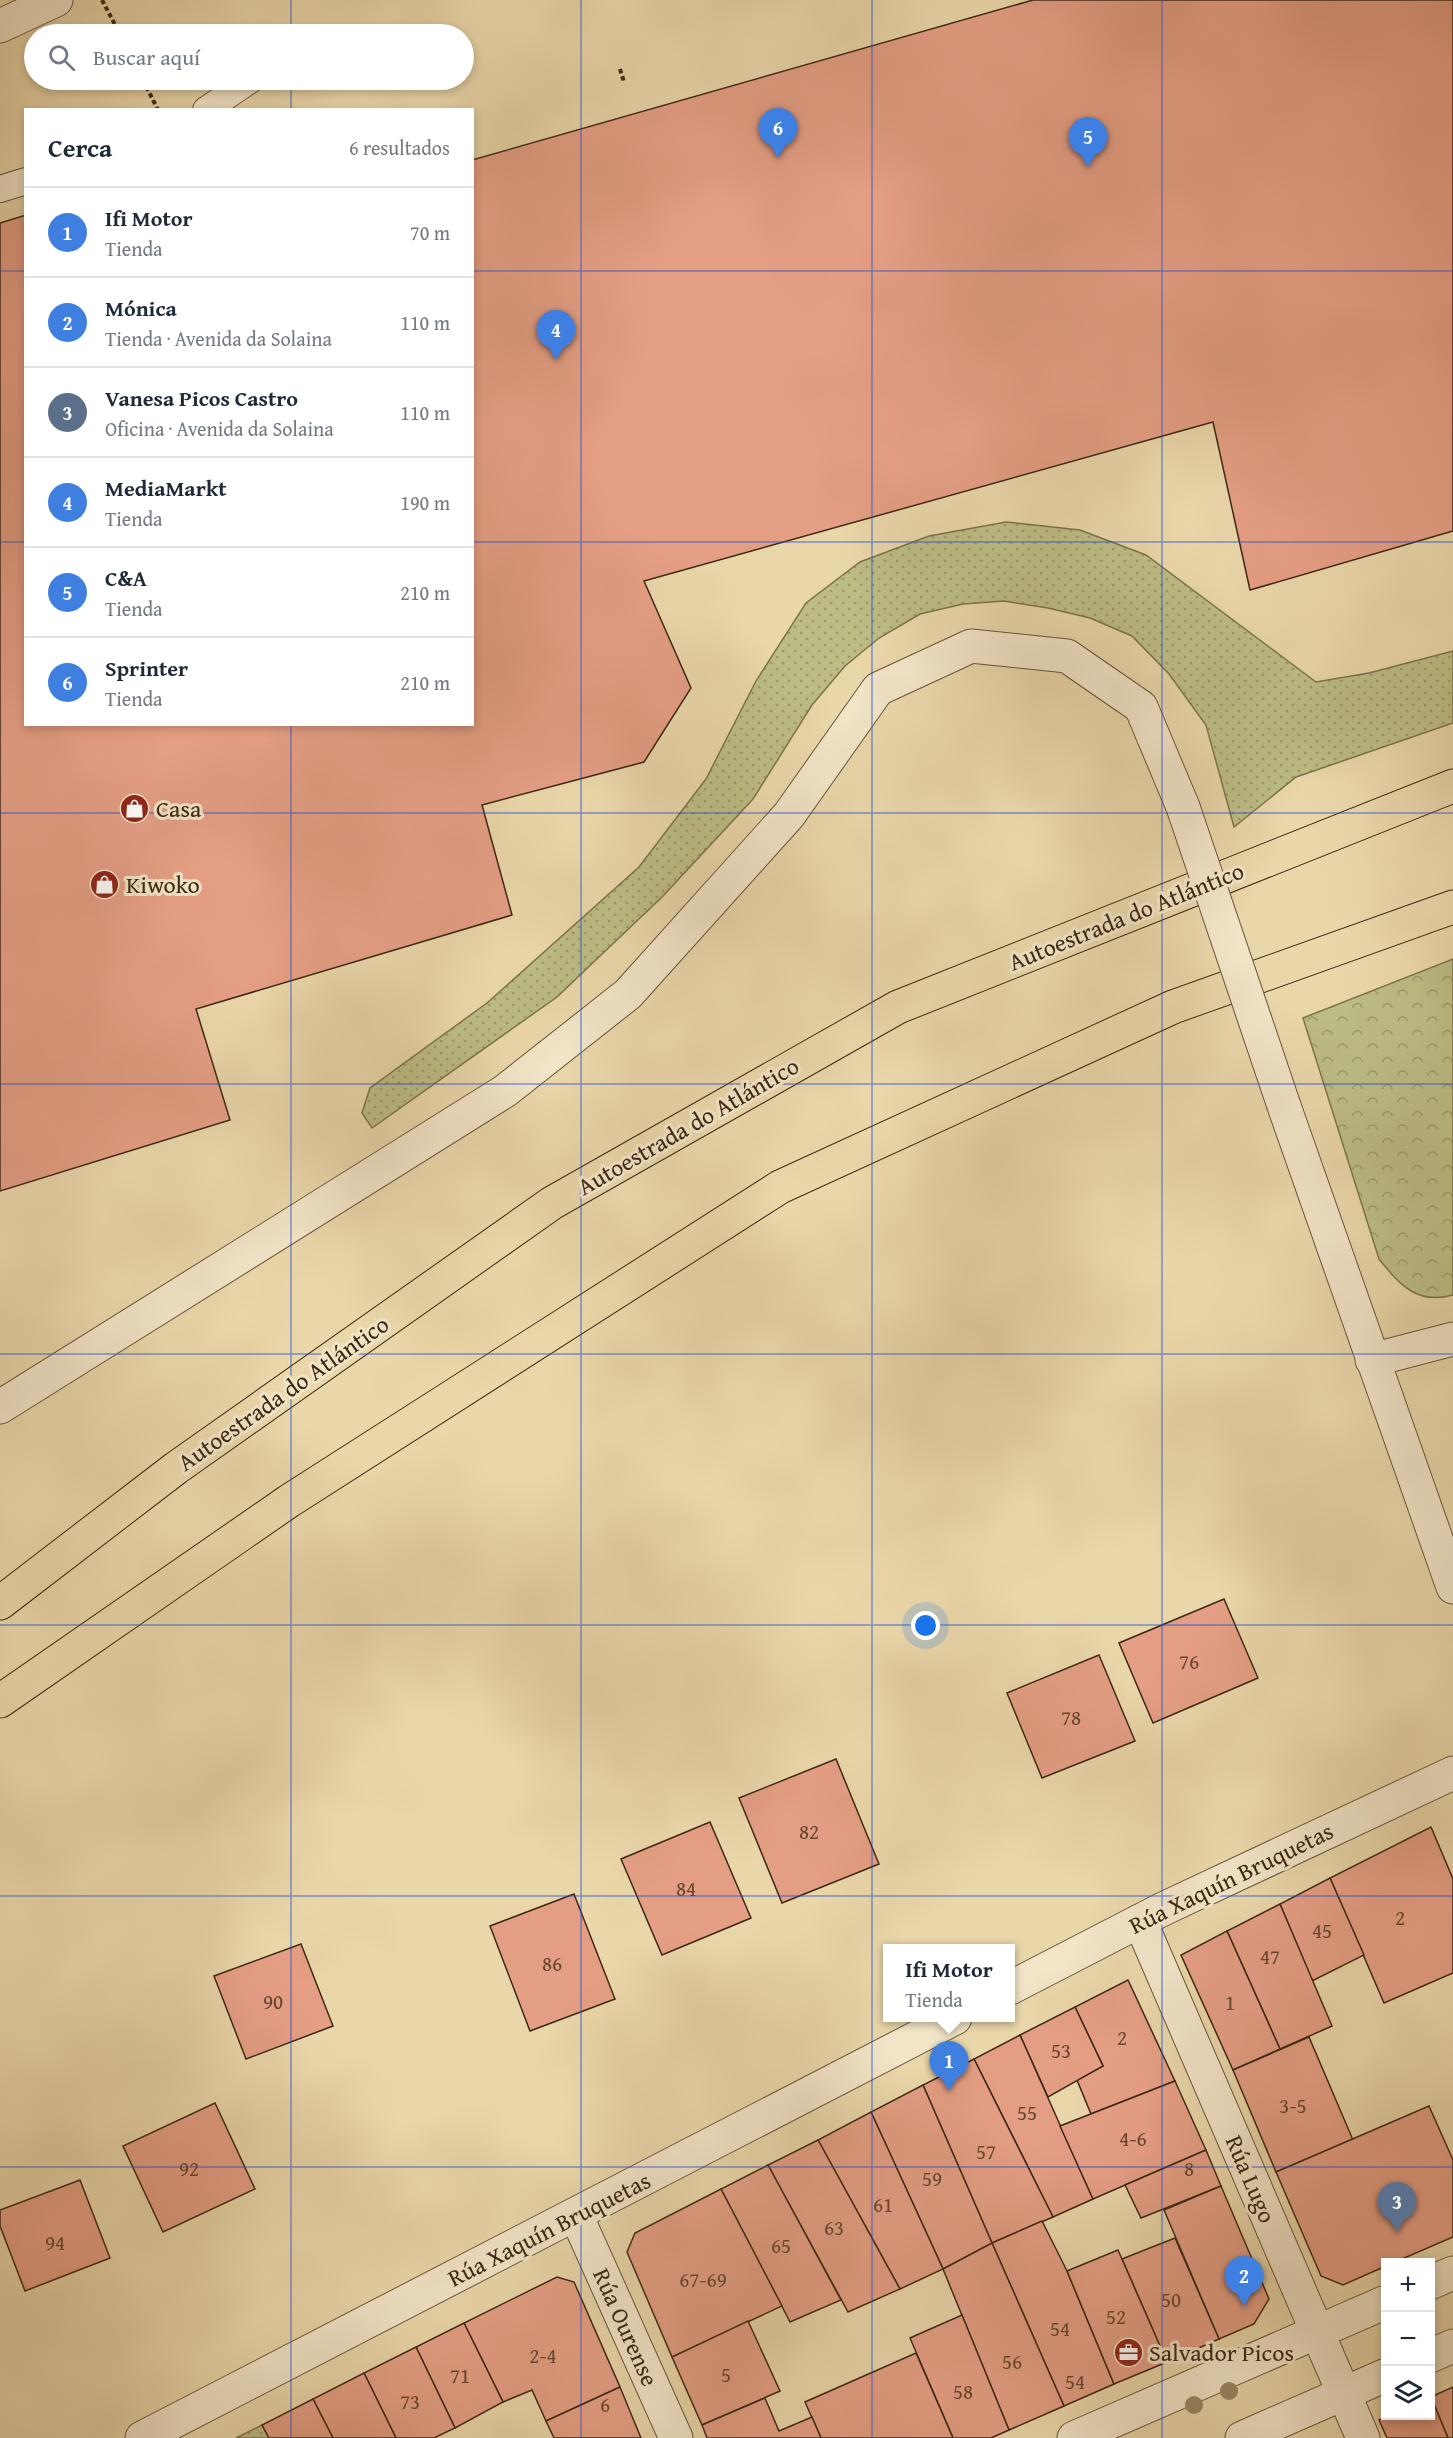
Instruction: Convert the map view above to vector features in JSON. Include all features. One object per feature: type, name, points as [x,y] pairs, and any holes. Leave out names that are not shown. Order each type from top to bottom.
[{"type":"highway","name":"Autoestrada do Atlántico","points":[[0,1603],[176,1468],[552,1203],[898,1007],[1453,786]]},
{"type":"highway","points":[[0,1701],[289,1501],[780,1186],[1173,1007],[1453,907]]},
{"type":"street","points":[[0,26],[56,0]]},
{"type":"street","points":[[0,1407],[505,1090],[628,994],[789,815],[878,689],[971,646],[1067,656],[1141,707],[1183,807],[1284,1106],[1453,1587]]},
{"type":"street","points":[[1372,1360],[1453,1339]]},
{"type":"street","name":"Rúa Xaquín Bruquetas","points":[[1015,1986],[1140,1921],[1450,1784]]},
{"type":"street","name":"Rúa Lugo","points":[[1140,1921],[1363,2438]]},
{"type":"street","name":"Rúa Xaquín Bruquetas","points":[[142,2438],[947,2022]]},
{"type":"street","name":"Rúa Ourense","points":[[576,2215],[676,2438]]},
{"type":"street","points":[[1435,2281],[1453,2273]]},
{"type":"street","points":[[1074,2438],[1381,2304]]},
{"type":"street","points":[[1435,2354],[1453,2346]]},
{"type":"street","points":[[1242,2438],[1381,2378]]},
{"type":"lane","points":[[209,108],[235,90]]},
{"type":"lane","points":[[0,189],[24,182]]},
{"type":"path","points":[[102,0],[115,24]]},
{"type":"path","points":[[620,69],[624,82]]},
{"type":"path","points":[[148,90],[157,108]]},
{"type":"green space","points":[[1006,522],[1080,530],[1146,555],[1316,682],[1369,673],[1453,651],[1453,723],[1296,777],[1234,827],[1206,725],[1169,674],[1132,636],[1090,618],[1004,601],[963,604],[920,614],[879,638],[845,666],[812,705],[753,799],[663,896],[557,997],[372,1128],[362,1113],[370,1088],[487,1003],[639,867],[706,779],[756,681],[806,603],[860,562],[929,536]]},
{"type":"green space","points":[[1453,959],[1453,1295],[1429,1297],[1419,1295],[1402,1284],[1379,1259],[1303,1018]]},
{"type":"green space","points":[[262,2425],[269,2438],[236,2438]]},
{"type":"building","points":[[1033,0],[1453,0],[1453,531],[1250,590],[1213,422],[644,581],[691,688],[644,762],[482,805],[512,915],[196,1009],[230,1120],[0,1191],[0,223],[24,216],[24,726],[474,726],[474,159]]},
{"type":"building","points":[[1224,1599],[1258,1678],[1153,1723],[1119,1643]]},
{"type":"building","points":[[1099,1655],[1135,1741],[1042,1778],[1007,1693]]},
{"type":"building","points":[[836,1759],[879,1864],[782,1903],[739,1798]]},
{"type":"building","points":[[710,1822],[751,1918],[662,1955],[621,1859]]},
{"type":"building","points":[[1431,1827],[1453,1879],[1453,1973],[1384,2003],[1330,1878]]},
{"type":"building","points":[[1330,1878],[1364,1955],[1312,1981],[1280,1904]]},
{"type":"building","points":[[574,1894],[615,1999],[530,2031],[490,1926]]},
{"type":"building","points":[[1280,1904],[1332,2026],[1280,2049],[1227,1931]]},
{"type":"building","points":[[1227,1931],[1280,2049],[1233,2070],[1181,1955]]},
{"type":"building","points":[[301,1944],[333,2026],[246,2059],[214,1976]]},
{"type":"building","points":[[1128,1980],[1175,2081],[1091,2114],[1077,2080],[1103,2066],[1075,2007]]},
{"type":"building","points":[[1075,2007],[1103,2066],[1048,2097],[1020,2035]]},
{"type":"building","points":[[1020,2035],[1093,2199],[1053,2217],[974,2059]]},
{"type":"building","points":[[1309,2037],[1353,2140],[1276,2172],[1233,2070]]},
{"type":"building","points":[[974,2059],[1053,2217],[992,2243],[923,2085]]},
{"type":"building","points":[[1175,2081],[1206,2150],[1093,2199],[1060,2126]]},
{"type":"building","points":[[923,2085],[992,2243],[943,2269],[871,2112]]},
{"type":"building","points":[[215,2103],[255,2189],[163,2232],[123,2146]]},
{"type":"building","points":[[1429,2106],[1453,2160],[1453,2237],[1404,2258],[1381,2258],[1381,2268],[1343,2285],[1321,2276],[1276,2172]]},
{"type":"building","points":[[871,2112],[943,2269],[900,2289],[818,2140]]},
{"type":"building","points":[[818,2140],[900,2289],[848,2312],[768,2165]]},
{"type":"building","points":[[1206,2150],[1221,2186],[1141,2218],[1125,2185]]},
{"type":"building","points":[[768,2165],[841,2300],[790,2322],[721,2189]]},
{"type":"building","points":[[80,2180],[110,2258],[25,2291],[0,2226],[0,2210]]},
{"type":"building","points":[[1221,2186],[1269,2299],[1254,2324],[1219,2339],[1164,2210]]},
{"type":"building","points":[[721,2189],[782,2306],[672,2357],[627,2252],[635,2233]]},
{"type":"building","points":[[1042,2221],[1067,2271],[1114,2384],[1064,2406],[992,2243]]},
{"type":"building","points":[[1175,2238],[1219,2339],[1167,2362],[1122,2259]]},
{"type":"building","points":[[992,2243],[1064,2406],[1009,2430],[943,2269]]},
{"type":"building","points":[[1118,2250],[1167,2362],[1114,2384],[1067,2271]]},
{"type":"building","points":[[557,2277],[574,2282],[620,2387],[546,2421],[532,2390],[503,2402],[464,2323]]},
{"type":"building","points":[[962,2315],[1009,2430],[991,2438],[953,2438],[910,2338]]},
{"type":"building","points":[[748,2321],[780,2391],[702,2425],[672,2357]]},
{"type":"building","points":[[464,2323],[503,2402],[455,2428],[416,2347]]},
{"type":"building","points":[[416,2347],[455,2428],[434,2438],[396,2438],[364,2373]]},
{"type":"building","points":[[916,2353],[953,2438],[821,2438],[805,2402]]},
{"type":"building","points":[[364,2373],[396,2438],[333,2438],[313,2399]]},
{"type":"building","points":[[620,2387],[641,2438],[554,2438],[546,2421]]},
{"type":"building","points":[[1453,2387],[1453,2438],[1448,2438],[1435,2407],[1435,2395]]},
{"type":"building","points":[[765,2398],[779,2431],[812,2417],[821,2438],[707,2438],[702,2425]]},
{"type":"building","points":[[313,2399],[333,2438],[269,2438],[262,2425]]},
{"type":"building","points":[[1435,2407],[1448,2438],[1387,2438],[1379,2420],[1435,2420]]},
{"type":"place","name":"Sprinter","points":[[778,158]]},
{"type":"place","name":"C&A","points":[[1088,167]]},
{"type":"place","name":"MediaMarkt","points":[[556,360]]},
{"type":"place","name":"Casa","points":[[135,808]]},
{"type":"place","name":"Kiwoko","points":[[105,884]]},
{"type":"place","name":"Ifi Motor","points":[[949,2091]]},
{"type":"place","name":"Vanesa Picos Castro","points":[[1397,2232]]},
{"type":"place","name":"Mónica","points":[[1244,2306]]},
{"type":"place","name":"Salvador Picos","points":[[1128,2352]]}]
